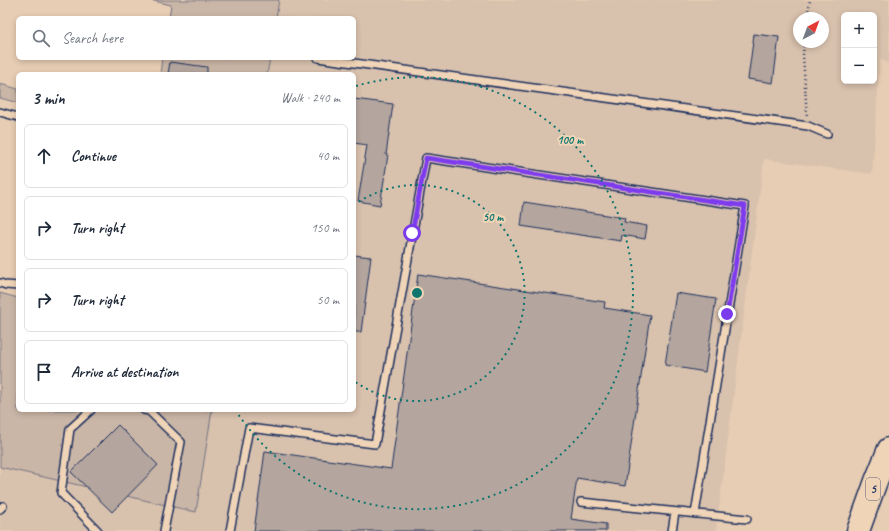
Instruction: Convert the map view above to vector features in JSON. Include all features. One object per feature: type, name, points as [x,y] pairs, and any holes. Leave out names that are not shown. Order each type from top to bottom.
[{"type":"main road","name":"5","points":[[858,531],[889,449]]},
{"type":"lane","points":[[332,60],[808,126],[827,134]]},
{"type":"lane","points":[[0,112],[16,116]]},
{"type":"lane","points":[[230,531],[249,428],[374,444],[426,158],[745,206],[695,514]]},
{"type":"lane","points":[[0,283],[16,286]]},
{"type":"lane","points":[[90,412],[70,429],[61,493],[98,531]]},
{"type":"lane","points":[[150,412],[181,442],[164,531]]},
{"type":"lane","points":[[581,502],[747,520]]},
{"type":"lane","points":[[672,531],[675,512]]},
{"type":"path","points":[[808,12],[810,0]]},
{"type":"path","points":[[804,48],[808,126]]},
{"type":"shaded area","points":[[150,0],[279,0],[276,16],[169,16],[171,5]]},
{"type":"shaded area","points":[[279,0],[889,0],[889,64],[880,59],[872,174],[764,159],[716,531],[0,531],[0,467],[196,512],[212,412],[356,412],[356,72],[267,72],[270,60],[356,60],[356,16],[276,16]]},
{"type":"shaded area","points":[[162,60],[270,60],[267,72],[160,72]]},
{"type":"shaded area","points":[[0,84],[16,88],[16,102],[0,98]]},
{"type":"shaded area","points":[[0,293],[16,297],[16,412],[212,412],[196,512],[0,467]]},
{"type":"building","points":[[754,34],[779,37],[773,83],[748,79]]},
{"type":"building","points":[[170,62],[207,67],[207,72],[168,72]]},
{"type":"building","points":[[356,99],[393,104],[386,155],[388,155],[380,205],[358,201],[367,145],[356,143]]},
{"type":"building","points":[[524,202],[625,218],[624,222],[647,226],[645,239],[622,235],[621,241],[521,226]]},
{"type":"building","points":[[356,255],[371,257],[361,332],[356,332]]},
{"type":"building","points":[[418,274],[605,302],[604,308],[650,315],[625,486],[577,478],[571,519],[606,524],[606,531],[254,531],[265,451],[391,469]]},
{"type":"building","points":[[676,293],[716,299],[705,372],[665,365]]},
{"type":"building","points":[[118,425],[158,465],[112,512],[71,472]]},
{"type":"route","points":[[412,233],[426,158],[745,206],[727,314]]}]
